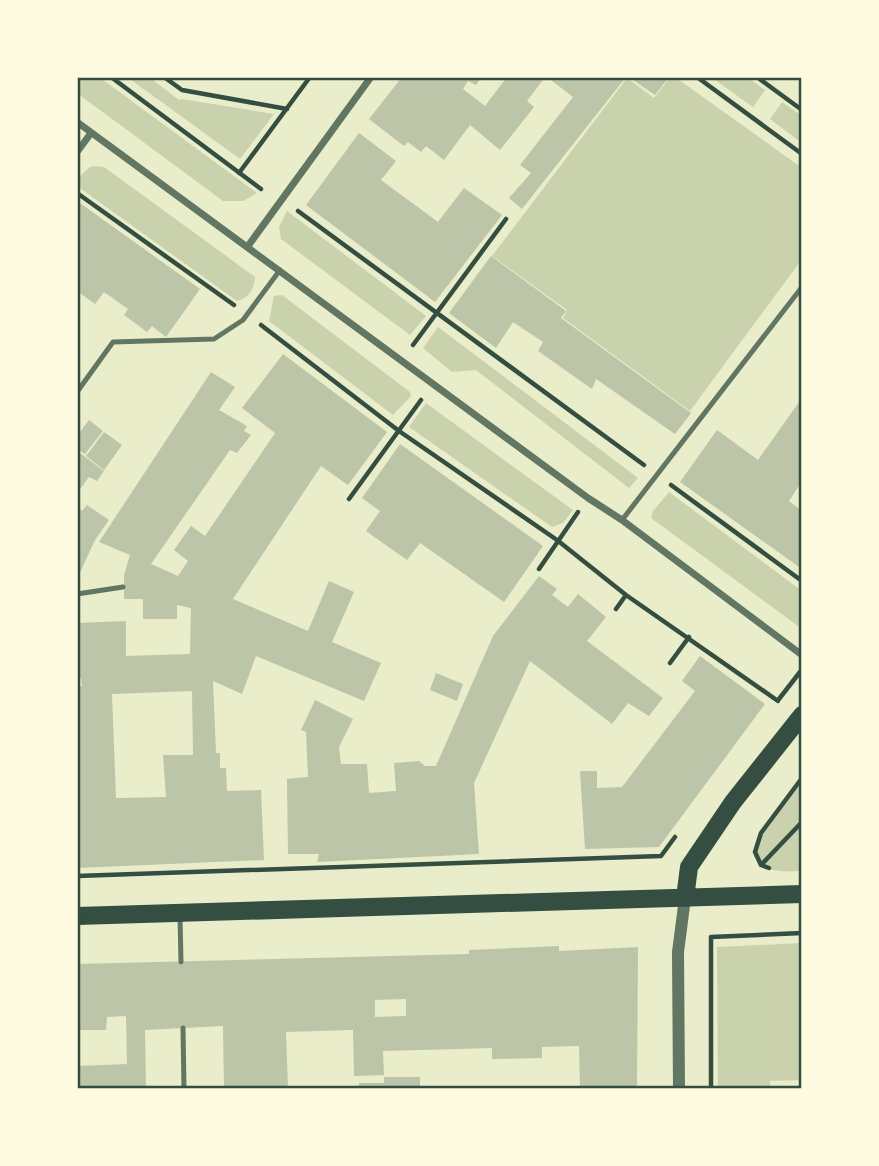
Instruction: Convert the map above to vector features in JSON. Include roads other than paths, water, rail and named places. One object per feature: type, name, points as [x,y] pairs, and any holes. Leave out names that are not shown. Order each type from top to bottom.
[{"type":"main road","points":[[685,898],[689,867],[733,802],[802,715]]},
{"type":"main road","points":[[77,916],[802,894]]},
{"type":"street","points":[[248,246],[371,77]]},
{"type":"street","points":[[77,122],[802,654]]},
{"type":"street","points":[[77,152],[91,133]]},
{"type":"street","points":[[679,1089],[678,952],[685,898]]},
{"type":"lane","points":[[77,392],[113,342],[214,339],[243,320],[280,270]]},
{"type":"lane","points":[[622,520],[802,288]]},
{"type":"lane","points":[[77,594],[123,587]]},
{"type":"lane","points":[[180,914],[181,962]]},
{"type":"lane","points":[[183,1028],[184,1089]]}]
